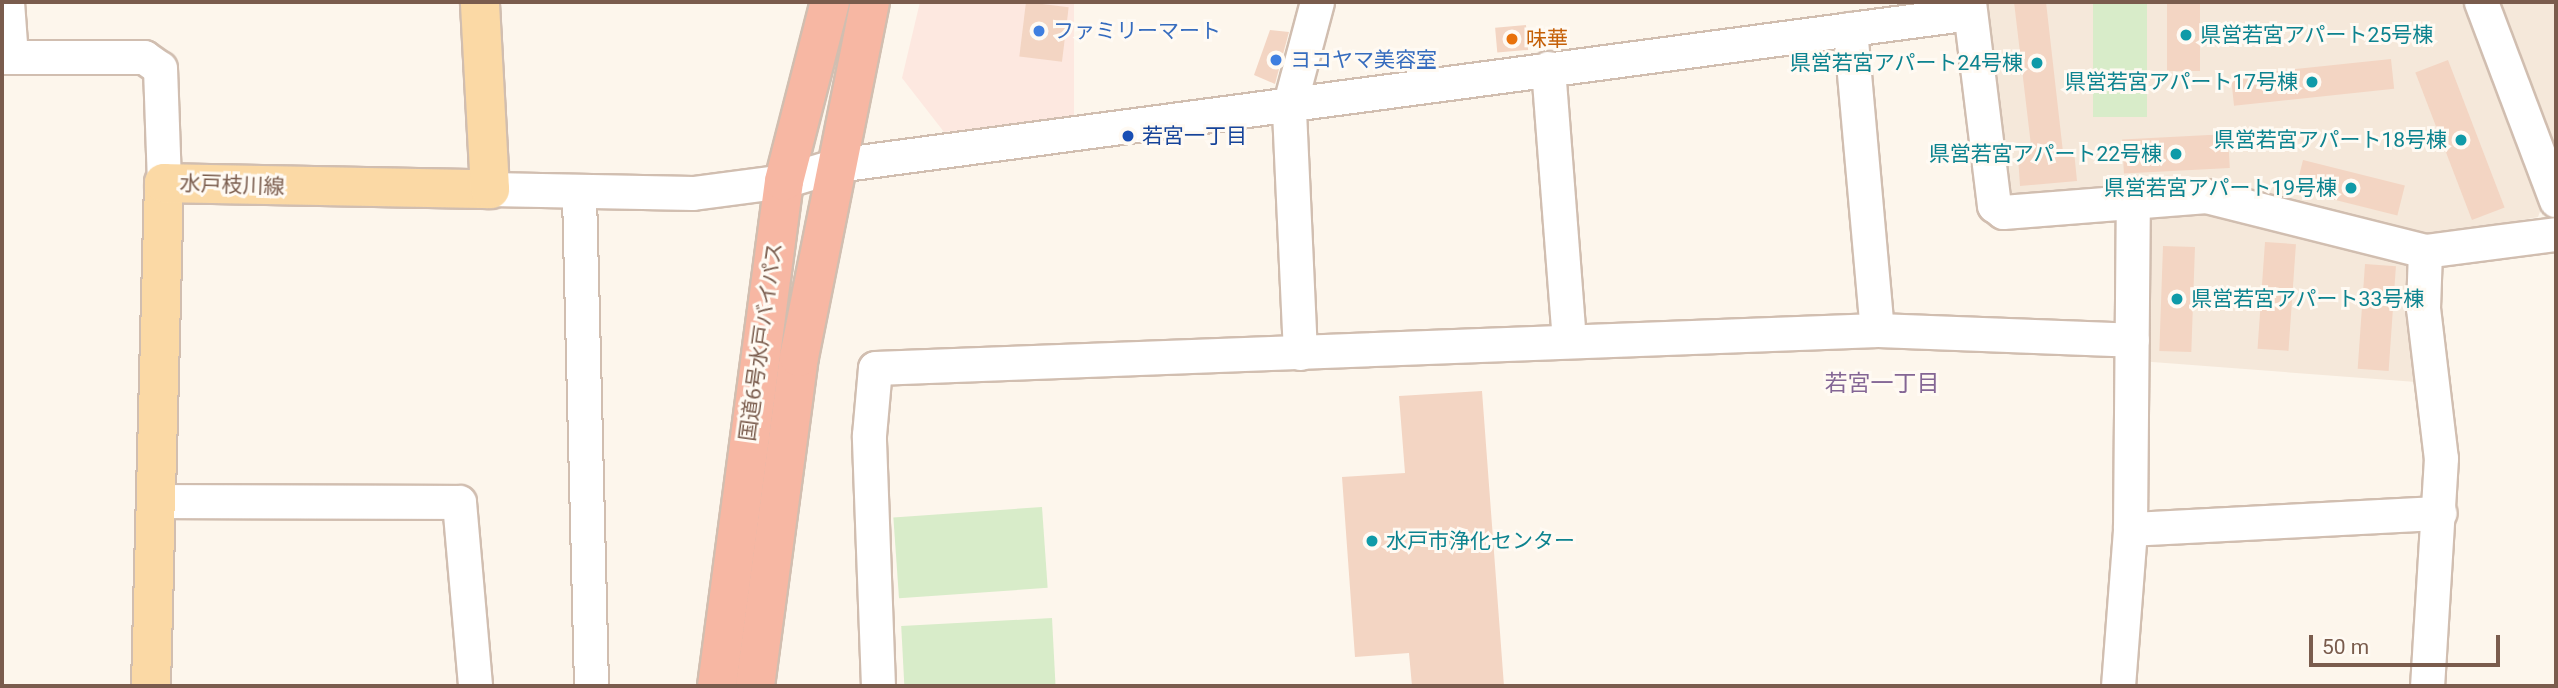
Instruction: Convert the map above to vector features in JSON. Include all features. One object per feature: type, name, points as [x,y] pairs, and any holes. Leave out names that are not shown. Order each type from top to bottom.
[{"type":"highway","name":"国道6号水戸バイパス","points":[[717,686],[784,181],[830,2]]},
{"type":"highway","name":"国道6号水戸バイパス","points":[[755,686],[799,357],[870,2]]},
{"type":"main road","points":[[480,2],[490,190]]},
{"type":"main road","name":"水戸枝川線","points":[[150,686],[159,501],[163,183],[490,190]]},
{"type":"street","points":[[7,2],[6,57],[144,57],[160,68],[163,183]]},
{"type":"street","points":[[1300,353],[1289,107],[1317,2]]},
{"type":"street","points":[[2481,2],[2556,200]]},
{"type":"street","points":[[490,190],[579,194],[693,193],[784,181],[837,165],[1289,107],[1548,68],[1850,29],[1970,7],[1994,205],[2003,212],[2206,196],[2425,251],[2556,234]]},
{"type":"street","points":[[1850,29],[1877,330]]},
{"type":"street","points":[[1548,68],[1568,328]]},
{"type":"street","points":[[579,194],[592,686]]},
{"type":"street","points":[[2118,686],[2130,529],[2133,202]]},
{"type":"street","points":[[2425,251],[2423,308],[2441,458],[2440,513],[2427,686]]},
{"type":"street","points":[[878,686],[869,435],[875,368],[1877,330],[2132,340]]},
{"type":"street","points":[[159,501],[459,502],[475,686]]},
{"type":"street","points":[[2130,529],[2440,513]]},
{"type":"shaded area","points":[[920,2],[1074,2],[1074,118],[944,132],[902,78]]},
{"type":"shaded area","points":[[1981,2],[2466,2],[2544,201],[2538,217],[2422,239],[2257,200],[2018,198],[1999,183]]},
{"type":"shaded area","points":[[2490,2],[2556,2],[2556,175]]},
{"type":"shaded area","points":[[2199,208],[2391,255],[2411,269],[2416,382],[2139,361],[2141,218]]},
{"type":"green space","points":[[2093,2],[2147,2],[2147,117],[2093,117]]},
{"type":"green space","points":[[1042,507],[1048,588],[899,598],[893,517]]},
{"type":"green space","points":[[1052,618],[1056,686],[904,686],[901,626]]},
{"type":"building","name":"ファミリーマート","points":[[1026,2],[1069,7],[1062,62],[1019,57]]},
{"type":"building","name":"県営若宮アパート24号棟","points":[[2014,2],[2046,2],[2063,152],[2074,151],[2077,181],[2020,186],[2018,156],[2032,154]]},
{"type":"building","name":"県営若宮アパート25号棟","points":[[2167,2],[2200,2],[2200,71],[2167,71]]},
{"type":"building","name":"味華","points":[[1526,25],[1528,50],[1497,53],[1495,28]]},
{"type":"building","name":"ヨコヤマ美容室","points":[[1270,30],[1289,32],[1275,84],[1254,75]]},
{"type":"building","name":"県営若宮アパート17号棟","points":[[2391,59],[2394,89],[2234,106],[2231,76]]},
{"type":"building","name":"県営若宮アパート18号棟","points":[[2448,60],[2505,208],[2472,220],[2415,73]]},
{"type":"building","name":"県営若宮アパート22号棟","points":[[2228,134],[2230,168],[2124,174],[2122,140]]},
{"type":"building","name":"県営若宮アパート19号棟","points":[[2303,160],[2405,185],[2397,215],[2296,190]]},
{"type":"building","points":[[2265,242],[2296,244],[2288,351],[2258,349]]},
{"type":"building","name":"県営若宮アパート33号棟","points":[[2163,246],[2195,247],[2191,352],[2159,351]]},
{"type":"building","points":[[2365,264],[2396,266],[2389,371],[2358,369]]},
{"type":"building","points":[[1482,391],[1504,686],[1412,686],[1409,653],[1355,657],[1342,477],[1405,473],[1399,396]]},
{"type":"place","name":"ファミリーマート","points":[[1039,31]]},
{"type":"place","name":"県営若宮アパート25号棟","points":[[2186,35]]},
{"type":"place","name":"味華","points":[[1512,39]]},
{"type":"place","name":"ヨコヤマ美容室","points":[[1276,60]]},
{"type":"place","name":"県営若宮アパート24号棟","points":[[2037,63]]},
{"type":"place","name":"県営若宮アパート17号棟","points":[[2312,82]]},
{"type":"place","name":"若宮一丁目","points":[[1128,136]]},
{"type":"place","name":"県営若宮アパート18号棟","points":[[2461,140]]},
{"type":"place","name":"県営若宮アパート22号棟","points":[[2176,154]]},
{"type":"place","name":"県営若宮アパート19号棟","points":[[2351,188]]},
{"type":"place","name":"県営若宮アパート33号棟","points":[[2177,299]]},
{"type":"place","name":"水戸市浄化センター","points":[[1372,541]]},
{"type":"district","name":"若宮一丁目","points":[[1882,384]]}]
